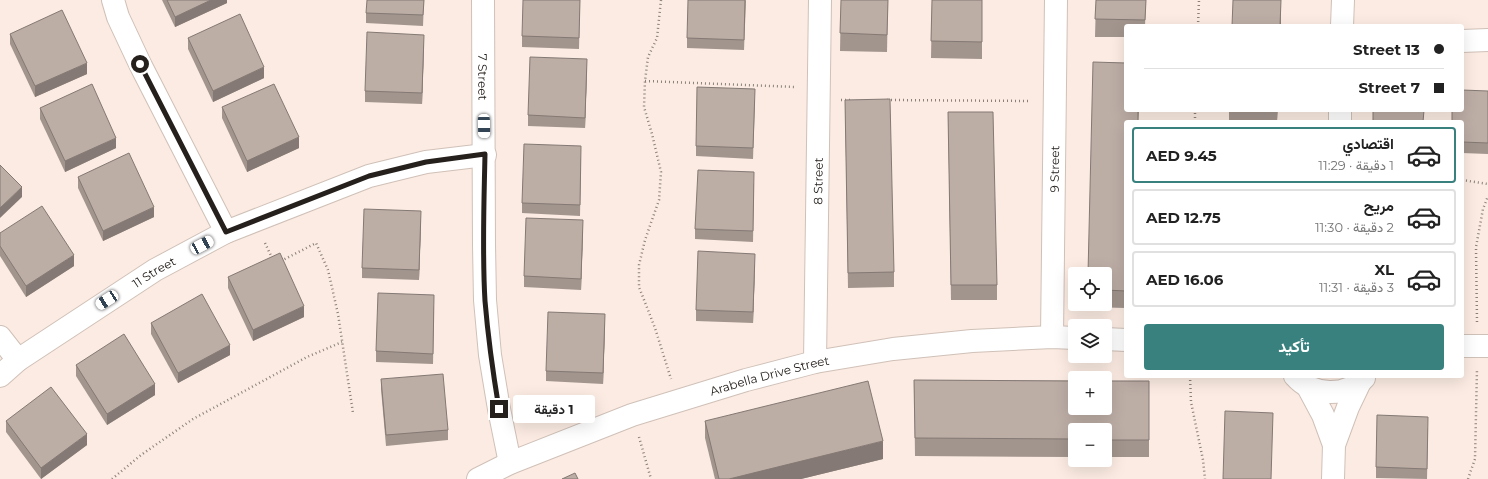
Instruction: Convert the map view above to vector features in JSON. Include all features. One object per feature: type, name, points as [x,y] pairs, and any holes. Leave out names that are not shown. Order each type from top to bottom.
[{"type":"street","points":[[113,0],[118,17],[140,64],[226,232]]},
{"type":"street","name":"7 Street","points":[[483,0],[485,300],[490,355],[510,463]]},
{"type":"street","name":"8 Street","points":[[815,362],[820,0]]},
{"type":"street","name":"9 Street","points":[[1052,337],[1056,0]]},
{"type":"street","points":[[1342,0],[1342,24]]},
{"type":"street","points":[[1464,41],[1488,40]]},
{"type":"street","name":"11 Street","points":[[0,376],[18,360],[155,270],[226,232],[369,176],[426,162],[485,154]]},
{"type":"street","points":[[0,337],[18,360]]},
{"type":"street","name":"Arabella Drive Street","points":[[478,479],[510,463],[632,415],[746,380],[815,362],[901,348],[972,341],[1052,337],[1068,338]]},
{"type":"street","points":[[1112,339],[1124,340]]},
{"type":"street","points":[[1464,346],[1488,346]]},
{"type":"street","points":[[1301,381],[1320,392],[1334,393],[1348,389],[1363,379]]},
{"type":"street","points":[[1333,479],[1334,445],[1345,413],[1363,379]]},
{"type":"street","points":[[1301,381],[1324,414],[1334,445]]},
{"type":"path","points":[[661,0],[658,38],[648,57],[644,107],[661,172],[659,200],[645,240],[639,265],[639,287],[655,328],[661,351],[678,400]]},
{"type":"path","points":[[1198,24],[1199,0]]},
{"type":"path","points":[[645,81],[819,94],[858,100]]},
{"type":"path","points":[[882,100],[1054,101]]},
{"type":"path","points":[[1464,180],[1488,184]]},
{"type":"path","points":[[255,221],[275,264],[316,243],[328,270],[338,314],[353,413]]},
{"type":"path","points":[[112,479],[141,455],[193,419],[307,357],[342,342]]},
{"type":"path","points":[[1190,378],[1191,402],[1203,460],[1205,479]]},
{"type":"path","points":[[632,415],[651,479]]},
{"type":"building","points":[[167,0],[211,0],[175,17]]},
{"type":"building","points":[[367,0],[424,0],[423,15],[366,13]]},
{"type":"building","points":[[523,0],[580,0],[579,38],[522,36]]},
{"type":"building","points":[[688,0],[745,0],[744,40],[687,38]]},
{"type":"building","points":[[841,0],[888,0],[887,35],[840,33]]},
{"type":"building","points":[[932,0],[982,0],[982,42],[931,41]]},
{"type":"building","points":[[1096,0],[1146,0],[1145,20],[1095,19]]},
{"type":"building","points":[[1233,0],[1281,0],[1280,24],[1232,24]]},
{"type":"building","points":[[62,10],[87,63],[35,86],[10,34]]},
{"type":"building","points":[[240,14],[264,67],[213,91],[188,38]]},
{"type":"building","points":[[367,32],[424,35],[422,93],[365,91]]},
{"type":"building","points":[[530,57],[587,59],[585,118],[528,115]]},
{"type":"building","points":[[1093,62],[1124,63],[1124,112],[1138,112],[1138,120],[1124,120],[1124,291],[1112,290],[1112,267],[1088,267]]},
{"type":"building","points":[[92,84],[116,138],[65,161],[40,108]]},
{"type":"building","points":[[274,84],[299,137],[247,161],[222,107]]},
{"type":"building","points":[[697,87],[755,89],[753,148],[696,146]]},
{"type":"building","points":[[1464,90],[1488,91],[1488,143],[1464,142],[1464,120],[1452,120],[1452,112],[1464,112]]},
{"type":"building","points":[[890,99],[894,272],[848,273],[845,100]]},
{"type":"building","points":[[948,112],[993,112],[997,285],[951,285]]},
{"type":"building","points":[[1373,112],[1424,112],[1423,120],[1373,120]]},
{"type":"building","points":[[524,144],[581,146],[580,205],[522,203]]},
{"type":"building","points":[[129,153],[154,207],[103,231],[78,177]]},
{"type":"building","points":[[0,165],[22,187],[0,208]]},
{"type":"building","points":[[698,170],[754,172],[753,231],[695,229]]},
{"type":"building","points":[[42,206],[74,255],[26,286],[0,246],[0,233]]},
{"type":"building","points":[[364,209],[421,211],[419,270],[362,268]]},
{"type":"building","points":[[526,218],[583,220],[581,279],[524,276]]},
{"type":"building","points":[[698,251],[755,254],[753,312],[696,310]]},
{"type":"building","points":[[280,253],[304,306],[253,330],[228,277]]},
{"type":"building","points":[[378,293],[434,295],[433,354],[376,351]]},
{"type":"building","points":[[202,294],[230,345],[178,373],[151,323]]},
{"type":"building","points":[[548,312],[605,314],[603,373],[546,371]]},
{"type":"building","points":[[124,334],[155,384],[107,414],[76,365]]},
{"type":"building","points":[[443,374],[448,430],[386,435],[381,379]]},
{"type":"building","points":[[914,380],[1068,381],[1068,415],[1112,415],[1112,381],[1149,381],[1149,440],[1112,440],[1112,423],[1068,423],[1068,439],[915,438]]},
{"type":"building","points":[[868,381],[883,441],[729,479],[719,479],[705,421]]},
{"type":"building","points":[[51,387],[87,434],[41,468],[6,421]]},
{"type":"building","points":[[1225,411],[1273,413],[1271,479],[1223,479]]},
{"type":"building","points":[[1377,415],[1428,417],[1427,469],[1376,467]]},
{"type":"building","points":[[575,473],[578,479],[562,479]]},
{"type":"route","points":[[140,64],[226,232],[369,176],[426,162],[485,154],[485,300],[490,355],[499,409]]}]
